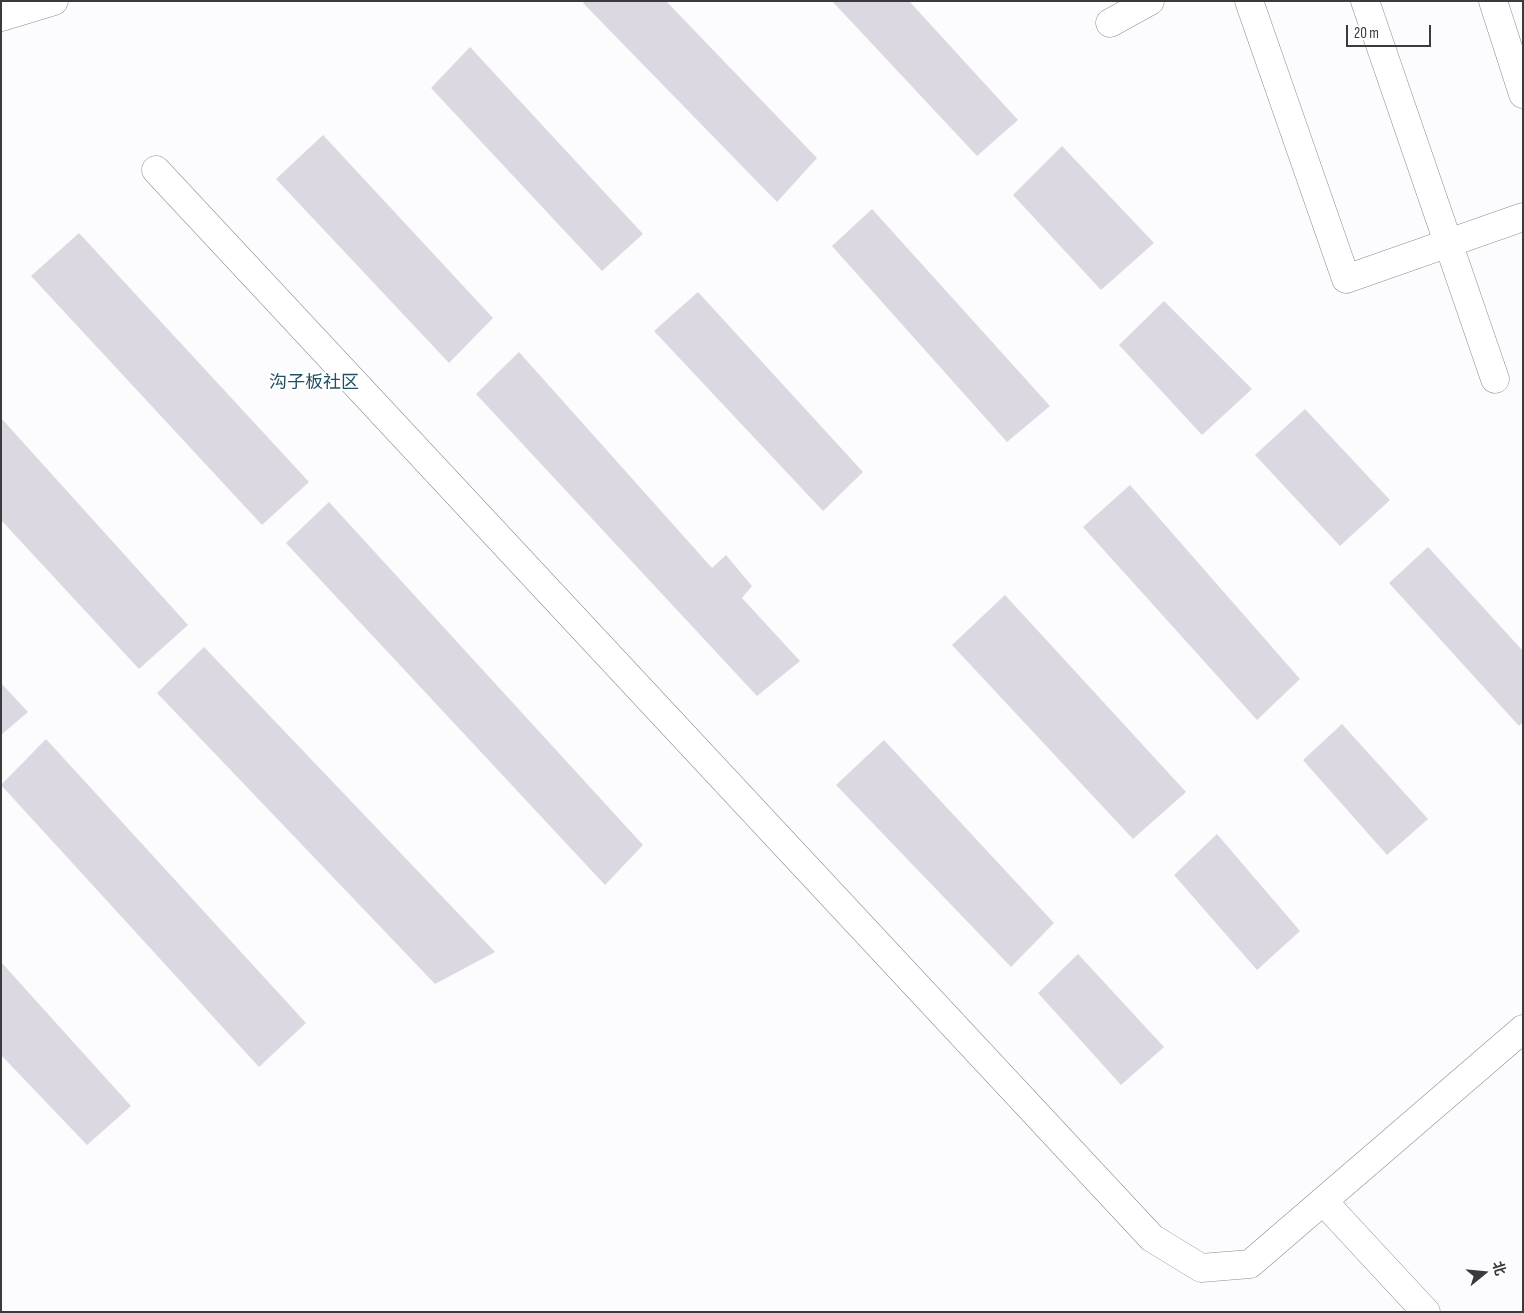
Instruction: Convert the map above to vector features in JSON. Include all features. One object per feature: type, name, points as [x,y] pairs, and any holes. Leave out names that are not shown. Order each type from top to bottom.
[{"type":"street","points":[[1,18],[54,1]]},
{"type":"street","points":[[1112,15],[1150,1]]},
{"type":"street","points":[[1249,1],[1346,279],[1523,217]]},
{"type":"street","points":[[1365,1],[1449,243],[1494,380]]},
{"type":"street","points":[[1492,1],[1523,94]]},
{"type":"street","points":[[156,170],[1152,1238],[1201,1268],[1250,1264],[1523,1030]]},
{"type":"street","points":[[1323,1201],[1426,1312]]},
{"type":"building","points":[[585,1],[666,1],[817,158],[777,202],[583,3]]},
{"type":"building","points":[[832,1],[909,1],[1018,120],[977,156]]},
{"type":"building","points":[[470,47],[643,234],[602,271],[431,88]]},
{"type":"building","points":[[323,135],[493,318],[449,363],[276,179]]},
{"type":"building","points":[[1062,146],[1154,243],[1101,290],[1013,195]]},
{"type":"building","points":[[872,209],[1050,406],[1007,442],[832,246]]},
{"type":"building","points":[[79,233],[309,482],[262,525],[31,276]]},
{"type":"building","points":[[698,292],[863,472],[823,511],[654,331]]},
{"type":"building","points":[[1164,301],[1252,389],[1202,435],[1119,345]]},
{"type":"building","points":[[519,352],[712,568],[726,555],[752,586],[742,598],[800,661],[757,696],[476,394]]},
{"type":"building","points":[[1305,409],[1390,500],[1340,546],[1255,455]]},
{"type":"building","points":[[1,418],[188,625],[139,669],[1,520]]},
{"type":"building","points":[[1130,485],[1300,679],[1257,720],[1083,527]]},
{"type":"building","points":[[329,502],[643,845],[605,885],[286,543]]},
{"type":"building","points":[[1428,547],[1523,651],[1523,722],[1519,726],[1389,583]]},
{"type":"building","points":[[1005,595],[1186,792],[1133,839],[952,645]]},
{"type":"building","points":[[204,647],[495,952],[435,984],[157,693]]},
{"type":"building","points":[[1,683],[28,712],[1,735]]},
{"type":"building","points":[[1342,724],[1428,819],[1387,855],[1303,760]]},
{"type":"building","points":[[46,739],[306,1023],[259,1067],[1,785]]},
{"type":"building","points":[[884,740],[1054,923],[1011,967],[836,785]]},
{"type":"building","points":[[1217,834],[1300,931],[1257,970],[1174,875]]},
{"type":"building","points":[[1078,954],[1164,1047],[1121,1085],[1038,993]]},
{"type":"building","points":[[1,962],[131,1106],[87,1145],[1,1055]]},
{"type":"district","name":"沟子板社区","points":[[314,383]]}]
